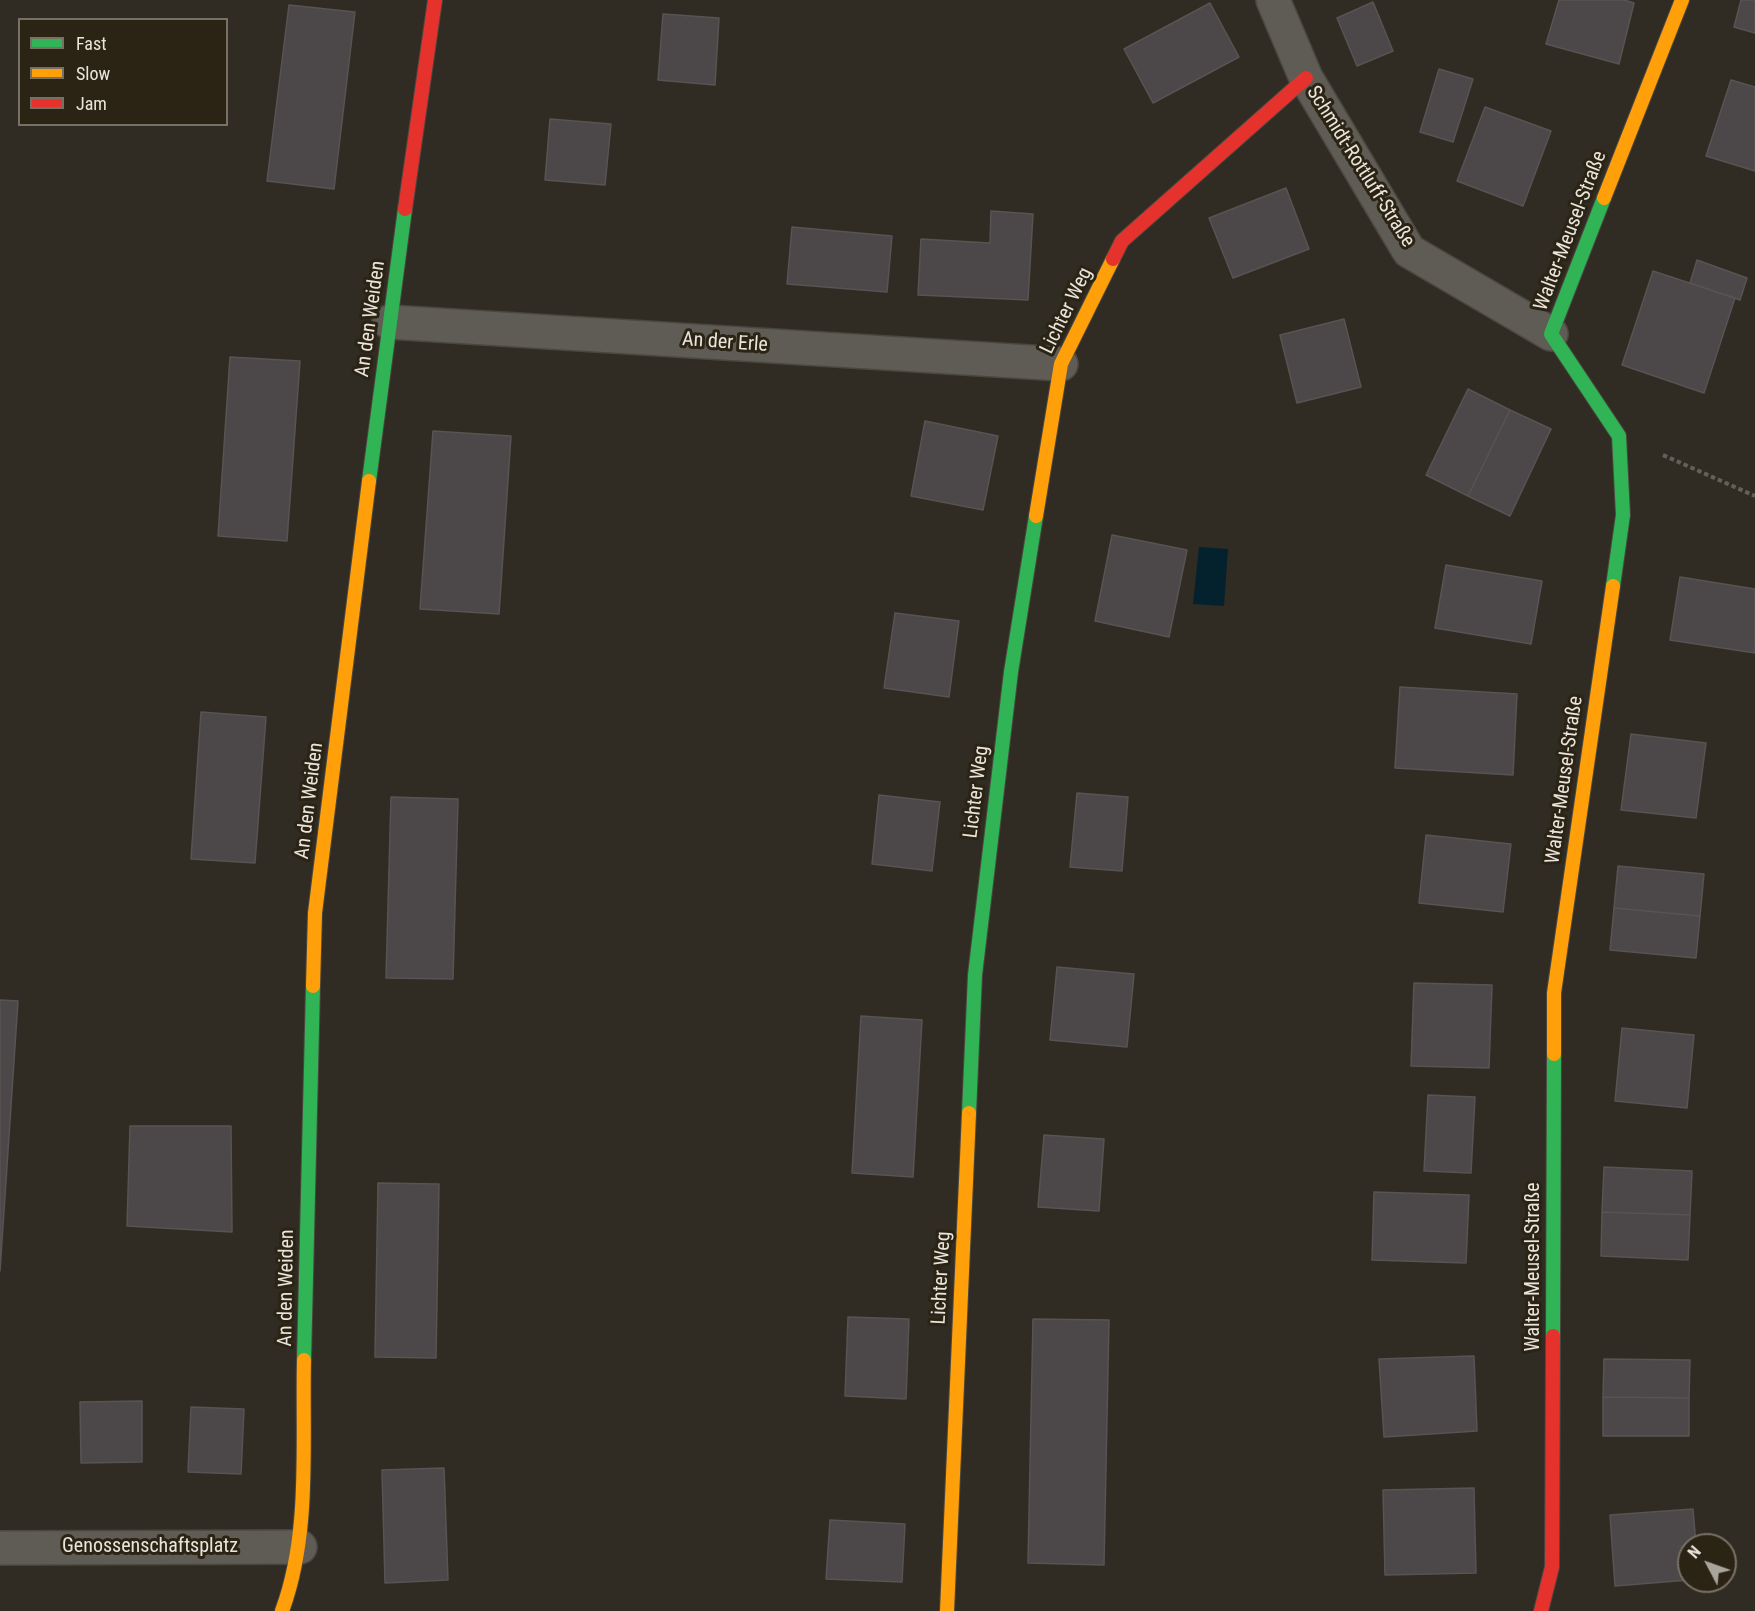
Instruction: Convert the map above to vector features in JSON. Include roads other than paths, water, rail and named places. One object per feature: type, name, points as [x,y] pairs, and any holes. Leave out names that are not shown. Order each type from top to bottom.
[{"type":"street","name":"An den Weiden","points":[[282,1611],[292,1584],[300,1547],[315,913],[389,322],[435,0]]},
{"type":"street","name":"Schmidt-Rottluff-Straße","points":[[1273,0],[1306,78],[1409,251],[1551,334]]},
{"type":"street","name":"Walter-Meusel-Straße","points":[[1541,1611],[1552,1567],[1554,993],[1623,515],[1619,436],[1551,334],[1682,0]]},
{"type":"street","name":"Lichter Weg","points":[[947,1611],[975,975],[1011,672],[1061,364],[1122,241],[1306,78]]},
{"type":"street","name":"An der Erle","points":[[389,322],[1061,364]]},
{"type":"street","name":"Genossenschaftsplatz","points":[[0,1548],[300,1547]]},
{"type":"water","points":[[1199,547],[1228,549],[1224,606],[1193,604]]}]
